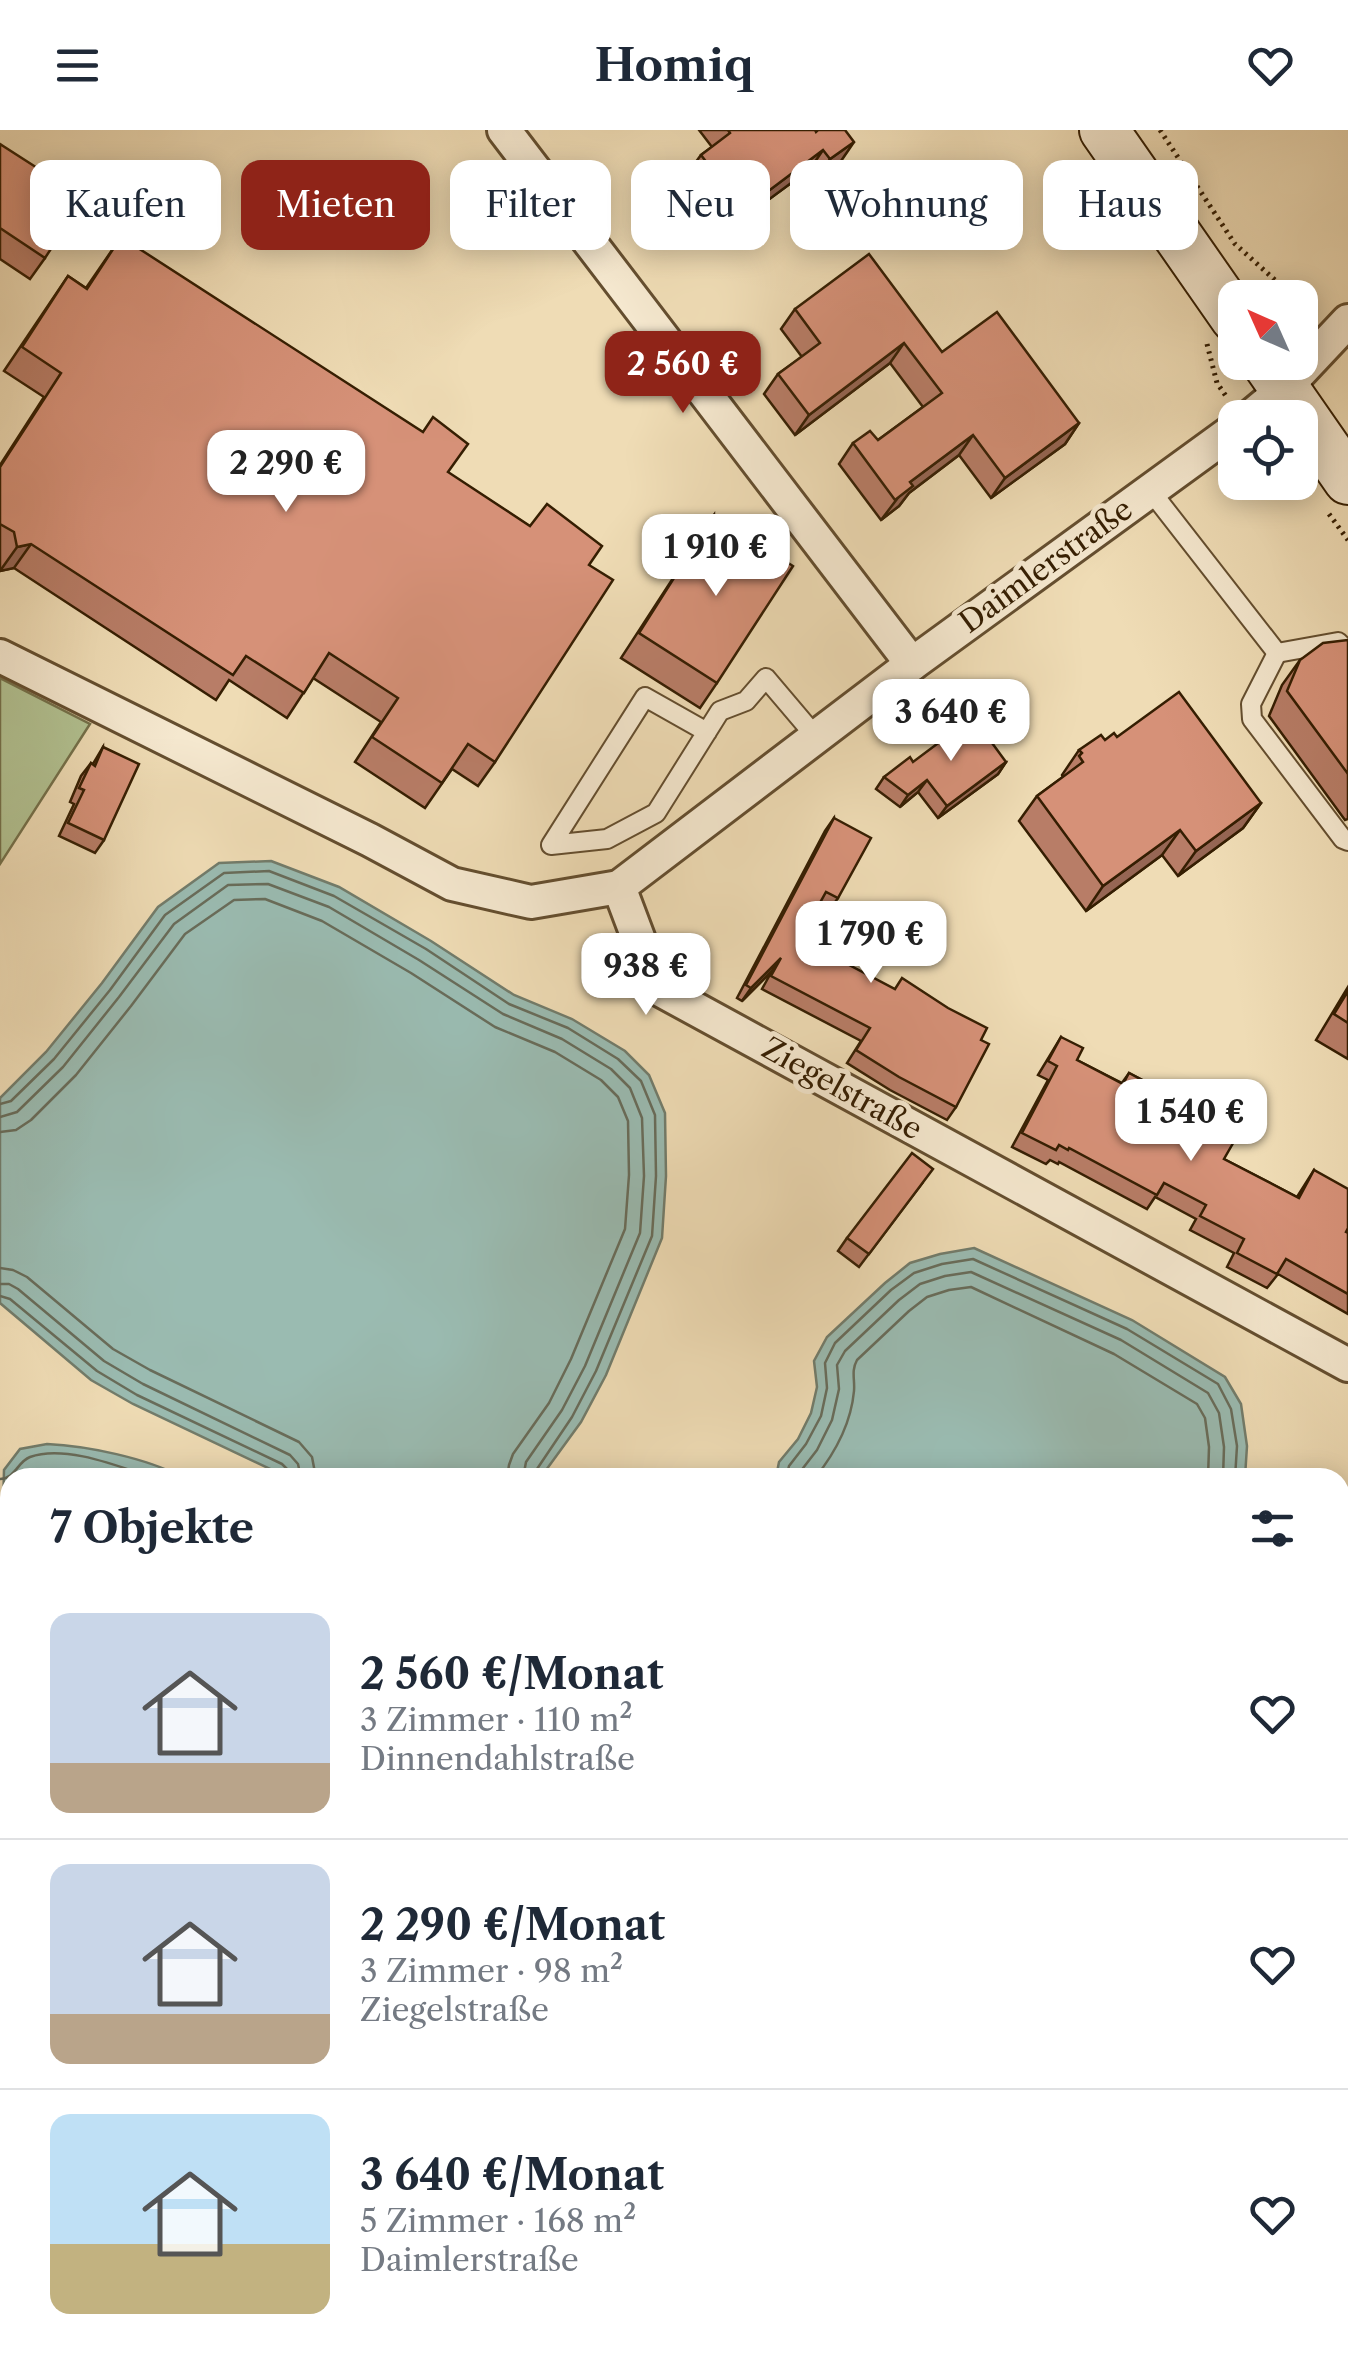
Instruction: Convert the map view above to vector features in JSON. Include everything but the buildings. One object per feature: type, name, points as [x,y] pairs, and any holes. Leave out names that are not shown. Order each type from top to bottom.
[{"type":"main road","points":[[1104,130],[1218,294]]},
{"type":"main road","points":[[1266,390],[1348,480]]},
{"type":"street","points":[[504,130],[912,664]]},
{"type":"street","points":[[1266,390],[1348,321]]},
{"type":"street","name":"Daimlerstraße","points":[[619,886],[912,664],[1218,440]]},
{"type":"street","points":[[0,656],[452,884],[531,902],[619,886]]},
{"type":"street","name":"Ziegelstraße","points":[[619,886],[657,988],[1348,1365]]},
{"type":"lane","points":[[1150,490],[1277,653]]},
{"type":"lane","points":[[1277,653],[1338,642],[1348,651]]},
{"type":"lane","points":[[1277,653],[1251,704],[1252,718],[1342,839],[1348,841]]},
{"type":"lane","points":[[707,732],[645,697],[550,845],[606,839],[656,812],[720,712],[746,701],[766,678],[816,736]]},
{"type":"path","points":[[1160,130],[1235,244],[1276,280]]},
{"type":"green space","points":[[0,678],[90,724],[0,864]]},
{"type":"water","points":[[271,861],[339,887],[514,995],[572,1019],[625,1051],[649,1075],[665,1113],[662,1238],[606,1375],[581,1422],[548,1468],[268,1468],[91,1380],[0,1303],[0,1098],[46,1052],[158,907],[219,863]]},
{"type":"water","points":[[974,1248],[1132,1320],[1225,1377],[1241,1404],[1246,1468],[778,1468],[811,1413],[817,1387],[814,1361],[827,1337],[910,1263]]},
{"type":"water","points":[[47,1444],[80,1447],[161,1468],[6,1468],[20,1449]]}]
